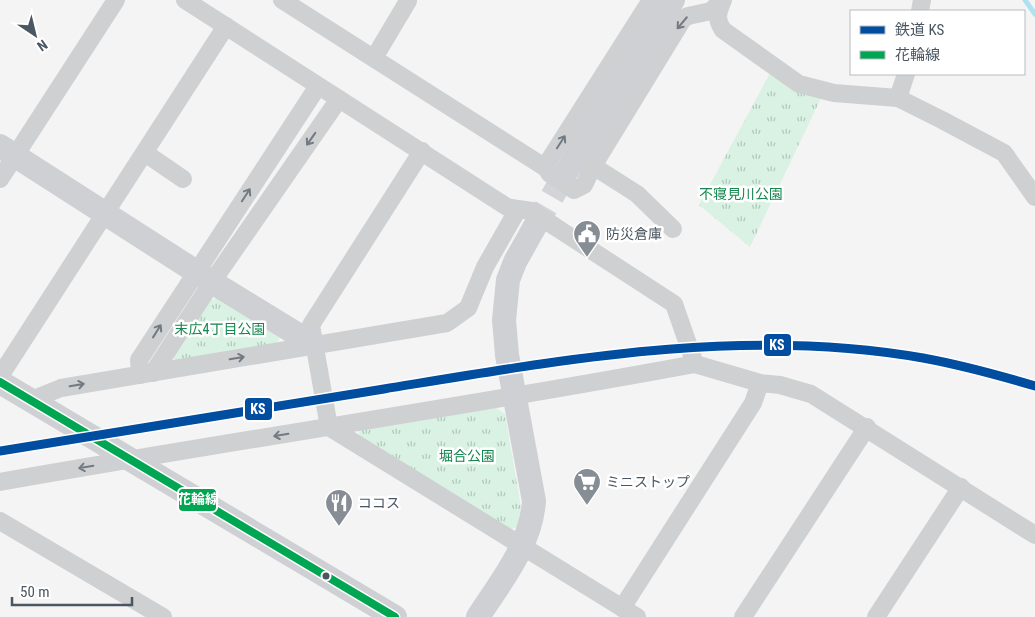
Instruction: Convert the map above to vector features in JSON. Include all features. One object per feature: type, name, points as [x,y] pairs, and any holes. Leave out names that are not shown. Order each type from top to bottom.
[{"type":"street","points":[[0,179],[8,151],[116,0]]},
{"type":"street","points":[[185,0],[422,151],[506,207],[532,211],[544,227],[674,304],[695,364]]},
{"type":"street","points":[[282,0],[557,170]]},
{"type":"street","points":[[557,170],[548,162],[652,0]]},
{"type":"street","points":[[673,0],[557,170],[550,174],[574,190],[584,185],[592,166],[683,19],[711,11],[723,0]]},
{"type":"street","points":[[723,0],[717,16],[723,30],[799,84],[834,93],[898,98],[1004,153],[1035,197]]},
{"type":"street","points":[[374,58],[408,1]]},
{"type":"street","points":[[0,376],[226,26]]},
{"type":"street","points":[[898,98],[906,75]]},
{"type":"street","points":[[203,277],[318,86]]},
{"type":"street","points":[[147,374],[139,360],[338,99]]},
{"type":"street","points":[[8,151],[203,277],[313,344]]},
{"type":"street","points":[[422,151],[311,325],[329,427],[521,548],[629,613],[753,403],[760,383]]},
{"type":"street","points":[[145,153],[183,179]]},
{"type":"street","points":[[592,166],[637,194],[673,229]]},
{"type":"street","points":[[31,400],[61,388],[313,344],[447,323],[468,308],[485,267],[518,209]]},
{"type":"street","points":[[478,617],[521,548],[532,520],[534,501],[504,329],[505,298],[515,262],[544,227]]},
{"type":"street","points":[[0,482],[130,459],[515,398],[695,364],[760,383],[780,384],[811,394],[867,427],[1035,535]]},
{"type":"street","points":[[0,382],[395,617]]},
{"type":"street","points":[[743,617],[867,427]]},
{"type":"street","points":[[876,617],[961,487]]},
{"type":"street","points":[[0,521],[163,617]]},
{"type":"green space","name":"不寝見川公園","points":[[770,73],[823,94],[750,247],[699,205]]},
{"type":"green space","name":"末広4丁目公園","points":[[217,298],[280,337],[276,346],[178,363],[171,356],[206,301]]},
{"type":"green space","name":"堀合公園","points":[[495,407],[505,414],[521,508],[517,527],[507,531],[359,440],[359,430]]},
{"type":"waterway","points":[[1025,0],[1035,14]]},
{"type":"tunnel","points":[[534,228],[567,171]]},
{"type":"rail line","name":"KS","points":[[0,451],[518,367],[585,358],[720,346],[788,345],[856,349],[923,358],[1035,386]]},
{"type":"transit line","name":"花輪線","points":[[0,382],[395,617]]},
{"type":"place","name":"防災倉庫","points":[[587,258]]},
{"type":"place","name":"ミニストップ","points":[[587,506]]},
{"type":"place","name":"ココス","points":[[339,527]]}]
